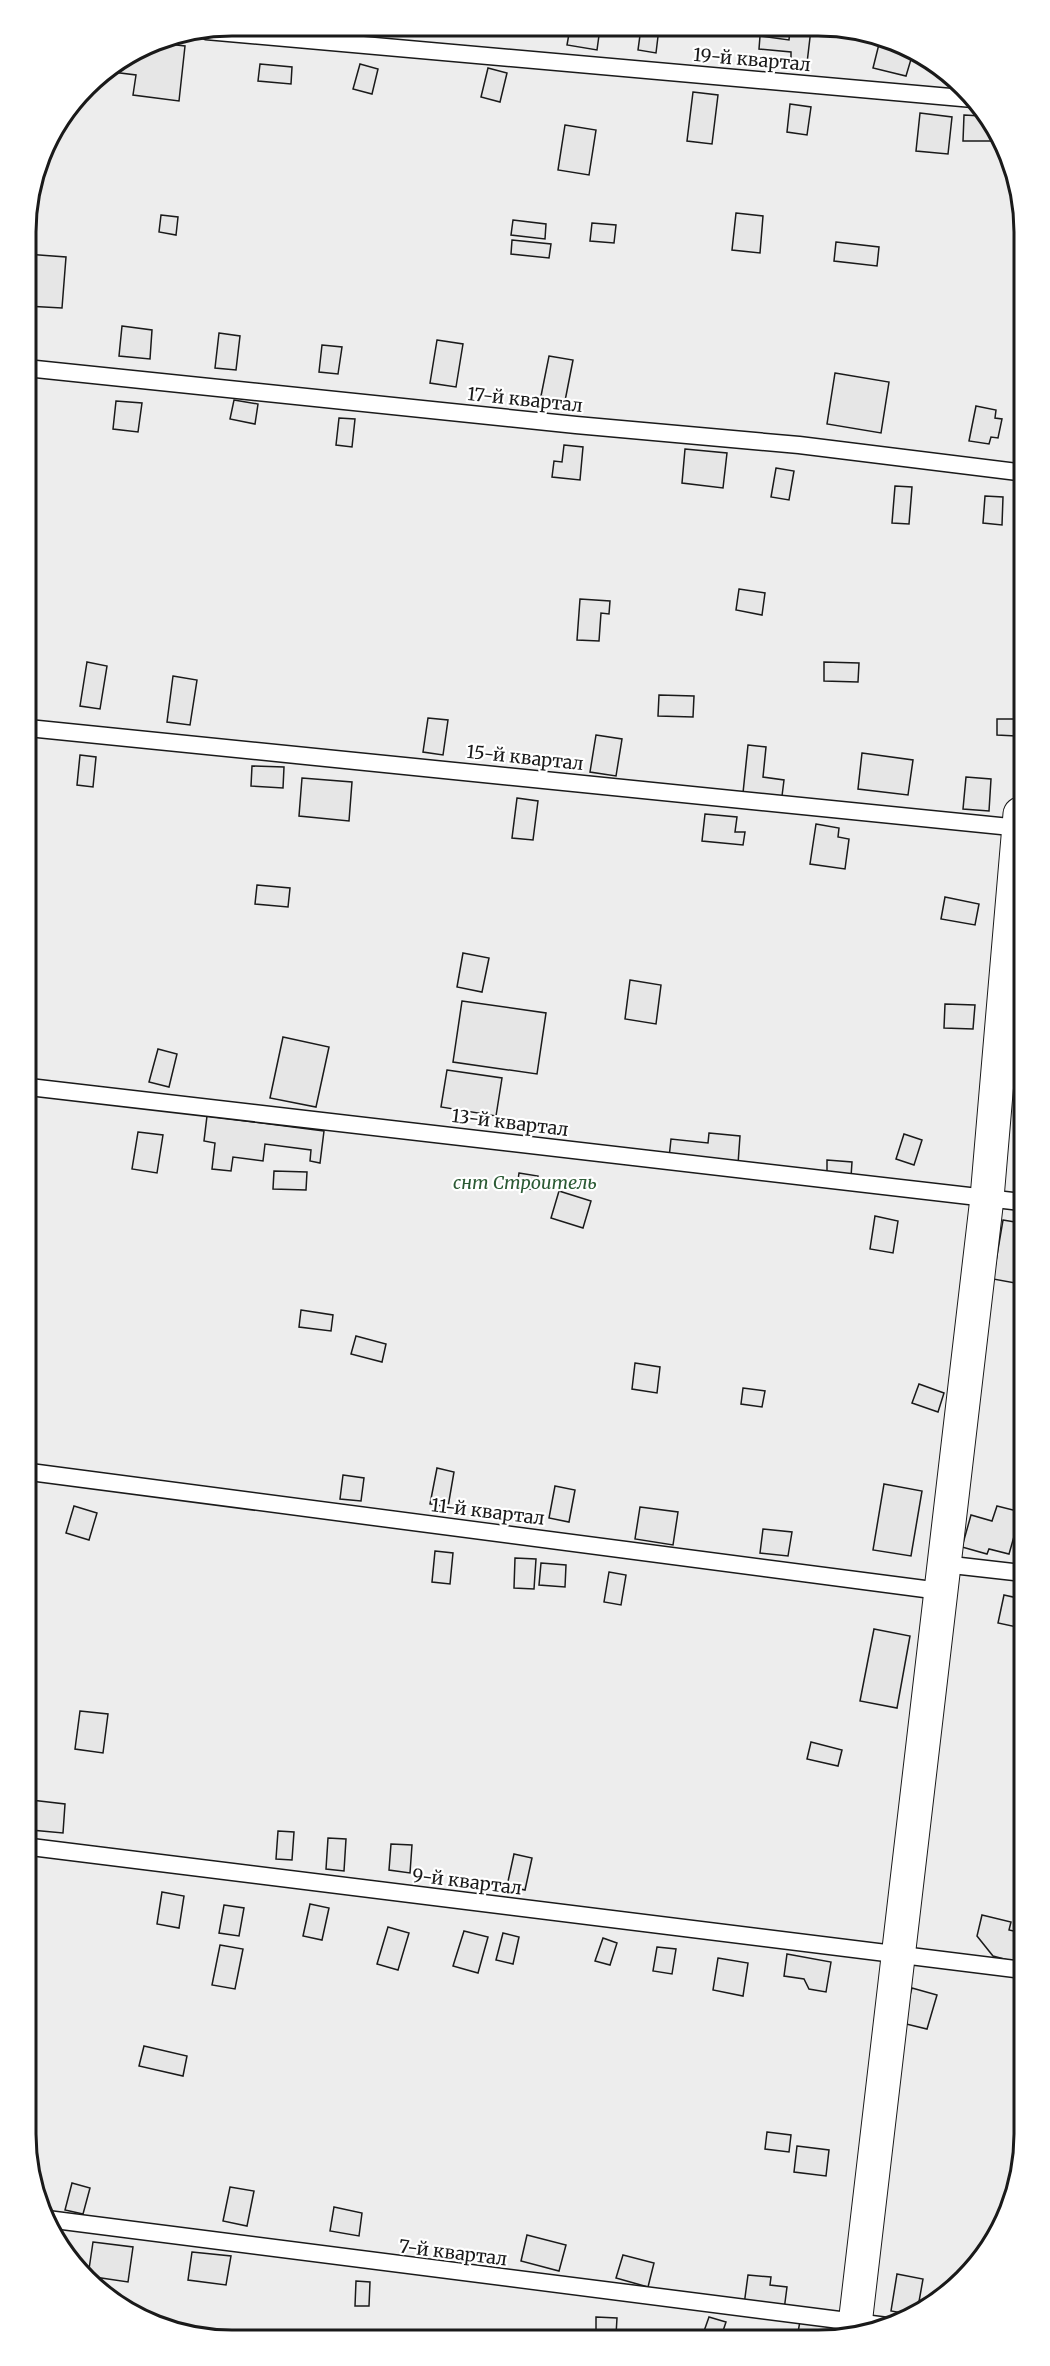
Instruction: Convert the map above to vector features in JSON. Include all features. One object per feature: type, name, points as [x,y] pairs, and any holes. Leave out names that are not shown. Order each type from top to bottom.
[{"type":"street","points":[[854,2326],[987,1198],[1014,886]]},
{"type":"lane","name":"19-й квартал","points":[[262,36],[960,98]]},
{"type":"lane","name":"17-й квартал","points":[[36,369],[799,446],[1014,472]]},
{"type":"lane","name":"15-й квартал","points":[[36,729],[1014,827]]},
{"type":"lane","name":"13-й квартал","points":[[36,1088],[1014,1201]]},
{"type":"lane","name":"11-й квартал","points":[[36,1473],[942,1578],[1014,1574]]},
{"type":"lane","name":"9-й квартал","points":[[36,1848],[1014,1969]]},
{"type":"lane","name":"7-й квартал","points":[[56,2220],[848,2327]]},
{"type":"shaded area","name":"снт Строитель","points":[[232,36],[818,36],[857,40],[881,46],[905,56],[927,69],[947,85],[974,113],[988,134],[1007,181],[1014,232],[1014,2147],[1010,2173],[999,2209],[981,2243],[957,2273],[916,2304],[869,2323],[818,2330],[232,2330],[193,2326],[169,2320],[145,2310],[113,2290],[93,2273],[62,2232],[43,2185],[36,2134],[36,219],[43,181],[51,157],[69,123],[93,93],[123,69],[145,56],[181,43]]},
{"type":"building","points":[[569,36],[599,36],[597,50],[567,45]]},
{"type":"building","points":[[640,36],[658,36],[656,53],[638,50]]},
{"type":"building","points":[[760,36],[789,40],[789,36],[810,36],[807,63],[791,60],[791,52],[759,49]]},
{"type":"building","points":[[175,45],[185,46],[179,101],[133,95],[136,75],[118,73],[157,51]]},
{"type":"building","points":[[879,45],[911,60],[906,76],[873,68]]},
{"type":"building","points":[[260,64],[292,67],[291,84],[258,81]]},
{"type":"building","points":[[360,64],[378,69],[372,94],[353,89]]},
{"type":"building","points":[[488,68],[507,73],[500,102],[481,97]]},
{"type":"building","points":[[693,92],[718,95],[712,144],[687,141]]},
{"type":"building","points":[[790,104],[811,107],[807,135],[787,132]]},
{"type":"building","points":[[920,113],[952,117],[948,154],[916,151]]},
{"type":"building","points":[[964,115],[976,116],[991,141],[963,141]]},
{"type":"building","points":[[565,125],[596,130],[589,175],[558,170]]},
{"type":"building","points":[[736,213],[763,216],[760,253],[732,250]]},
{"type":"building","points":[[161,215],[178,217],[176,235],[159,232]]},
{"type":"building","points":[[513,220],[546,224],[545,239],[511,235]]},
{"type":"building","points":[[592,223],[616,225],[614,243],[590,241]]},
{"type":"building","points":[[512,240],[551,244],[549,258],[511,254]]},
{"type":"building","points":[[836,242],[879,247],[877,266],[834,261]]},
{"type":"building","points":[[36,255],[66,257],[62,308],[36,307]]},
{"type":"building","points":[[122,326],[152,330],[150,359],[119,356]]},
{"type":"building","points":[[219,333],[240,336],[236,370],[215,368]]},
{"type":"building","points":[[437,340],[463,344],[456,387],[430,383]]},
{"type":"building","points":[[322,345],[342,347],[338,374],[319,372]]},
{"type":"building","points":[[549,356],[573,360],[565,401],[541,396]]},
{"type":"building","points":[[835,373],[889,382],[881,433],[827,424]]},
{"type":"building","points":[[234,400],[258,404],[255,424],[230,419]]},
{"type":"building","points":[[116,401],[142,403],[138,432],[113,429]]},
{"type":"building","points":[[976,406],[996,410],[995,418],[1002,419],[998,438],[991,437],[989,444],[969,441]]},
{"type":"building","points":[[339,418],[355,419],[352,447],[336,445]]},
{"type":"building","points":[[564,445],[583,447],[580,480],[552,477],[554,461],[562,462]]},
{"type":"building","points":[[685,449],[727,453],[723,488],[682,483]]},
{"type":"building","points":[[776,468],[794,471],[789,500],[771,497]]},
{"type":"building","points":[[895,486],[912,487],[909,524],[892,523]]},
{"type":"building","points":[[985,496],[1003,497],[1002,525],[983,523]]},
{"type":"building","points":[[739,589],[765,593],[762,615],[736,610]]},
{"type":"building","points":[[580,599],[610,601],[609,614],[601,613],[599,641],[577,640]]},
{"type":"building","points":[[87,662],[107,666],[100,709],[80,706]]},
{"type":"building","points":[[824,662],[859,663],[858,682],[824,681]]},
{"type":"building","points":[[173,676],[197,680],[190,725],[167,722]]},
{"type":"building","points":[[659,695],[694,696],[693,717],[658,716]]},
{"type":"building","points":[[428,718],[448,720],[443,755],[423,752]]},
{"type":"building","points":[[997,719],[1014,719],[1014,736],[997,735]]},
{"type":"building","points":[[596,735],[622,739],[616,776],[590,772]]},
{"type":"building","points":[[748,745],[766,747],[763,777],[784,780],[782,796],[743,793]]},
{"type":"building","points":[[862,753],[913,760],[908,795],[858,789]]},
{"type":"building","points":[[80,755],[96,757],[93,787],[77,785]]},
{"type":"building","points":[[252,766],[284,767],[283,788],[251,786]]},
{"type":"building","points":[[966,777],[991,779],[989,811],[963,809]]},
{"type":"building","points":[[302,778],[352,782],[349,821],[299,816]]},
{"type":"building","points":[[517,798],[538,801],[533,840],[512,838]]},
{"type":"building","points":[[705,814],[737,817],[735,832],[745,832],[743,845],[702,841]]},
{"type":"building","points":[[816,824],[839,828],[838,837],[849,839],[845,869],[810,864]]},
{"type":"building","points":[[257,885],[290,888],[288,907],[255,904]]},
{"type":"building","points":[[945,897],[979,904],[975,925],[941,919]]},
{"type":"building","points":[[463,953],[489,958],[482,992],[457,987]]},
{"type":"building","points":[[630,980],[661,985],[656,1024],[625,1019]]},
{"type":"building","points":[[462,1001],[546,1013],[537,1074],[453,1062]]},
{"type":"building","points":[[945,1004],[975,1005],[973,1029],[944,1028]]},
{"type":"building","points":[[283,1037],[329,1047],[316,1107],[270,1098]]},
{"type":"building","points":[[158,1049],[177,1054],[169,1087],[149,1082]]},
{"type":"building","points":[[447,1070],[502,1078],[496,1116],[441,1107]]},
{"type":"building","points":[[207,1116],[324,1131],[320,1163],[310,1161],[311,1150],[265,1144],[263,1161],[233,1157],[231,1171],[212,1169],[215,1143],[204,1141]]},
{"type":"building","points":[[138,1132],[163,1135],[157,1173],[132,1169]]},
{"type":"building","points":[[709,1133],[740,1136],[738,1164],[669,1158],[671,1139],[708,1143]]},
{"type":"building","points":[[904,1134],[922,1140],[914,1165],[896,1159]]},
{"type":"building","points":[[827,1160],[852,1162],[851,1177],[827,1175]]},
{"type":"building","points":[[274,1171],[307,1172],[306,1190],[273,1189]]},
{"type":"building","points":[[519,1173],[538,1176],[535,1190],[517,1187]]},
{"type":"building","points":[[559,1191],[591,1201],[583,1228],[551,1218]]},
{"type":"building","points":[[875,1216],[898,1221],[893,1253],[870,1249]]},
{"type":"building","points":[[1003,1220],[1014,1222],[1014,1283],[993,1279]]},
{"type":"building","points":[[301,1310],[333,1315],[331,1331],[299,1327]]},
{"type":"building","points":[[356,1336],[386,1344],[382,1362],[351,1354]]},
{"type":"building","points":[[635,1363],[660,1367],[657,1393],[632,1389]]},
{"type":"building","points":[[919,1384],[944,1393],[938,1412],[912,1403]]},
{"type":"building","points":[[743,1388],[765,1391],[762,1407],[741,1404]]},
{"type":"building","points":[[437,1468],[454,1472],[448,1507],[430,1504]]},
{"type":"building","points":[[343,1475],[364,1478],[361,1501],[340,1499]]},
{"type":"building","points":[[884,1484],[922,1491],[911,1556],[873,1550]]},
{"type":"building","points":[[555,1486],[575,1490],[569,1522],[549,1518]]},
{"type":"building","points":[[74,1506],[97,1513],[89,1540],[66,1533]]},
{"type":"building","points":[[997,1506],[1014,1510],[1014,1536],[1009,1554],[989,1549],[987,1554],[962,1547],[971,1515],[992,1521]]},
{"type":"building","points":[[640,1507],[678,1512],[673,1545],[635,1539]]},
{"type":"building","points":[[763,1529],[792,1532],[788,1556],[760,1553]]},
{"type":"building","points":[[435,1551],[453,1553],[450,1584],[432,1582]]},
{"type":"building","points":[[515,1558],[536,1559],[534,1589],[514,1588]]},
{"type":"building","points":[[541,1563],[566,1565],[565,1587],[539,1585]]},
{"type":"building","points":[[609,1572],[626,1575],[621,1605],[604,1602]]},
{"type":"building","points":[[1004,1595],[1014,1597],[1014,1626],[998,1623]]},
{"type":"building","points":[[874,1629],[910,1636],[897,1708],[860,1701]]},
{"type":"building","points":[[80,1711],[108,1714],[103,1753],[75,1749]]},
{"type":"building","points":[[811,1742],[842,1750],[838,1766],[807,1759]]},
{"type":"building","points":[[36,1801],[65,1804],[63,1833],[36,1830]]},
{"type":"building","points":[[278,1831],[294,1832],[292,1860],[276,1859]]},
{"type":"building","points":[[328,1838],[346,1839],[344,1871],[326,1869]]},
{"type":"building","points":[[391,1844],[412,1845],[410,1873],[389,1870]]},
{"type":"building","points":[[514,1854],[532,1858],[525,1890],[507,1886]]},
{"type":"building","points":[[162,1892],[184,1896],[179,1928],[157,1924]]},
{"type":"building","points":[[310,1904],[329,1908],[322,1940],[303,1936]]},
{"type":"building","points":[[224,1905],[244,1908],[239,1936],[219,1933]]},
{"type":"building","points":[[982,1915],[1011,1922],[1009,1930],[1014,1931],[1014,1962],[993,1956],[977,1936]]},
{"type":"building","points":[[388,1927],[409,1933],[398,1970],[377,1964]]},
{"type":"building","points":[[464,1931],[488,1937],[478,1973],[453,1966]]},
{"type":"building","points":[[503,1933],[519,1937],[513,1964],[496,1960]]},
{"type":"building","points":[[603,1938],[617,1943],[610,1965],[595,1961]]},
{"type":"building","points":[[220,1945],[243,1949],[235,1989],[212,1985]]},
{"type":"building","points":[[657,1947],[676,1949],[672,1974],[653,1971]]},
{"type":"building","points":[[787,1954],[831,1962],[826,1992],[809,1989],[804,1979],[784,1976]]},
{"type":"building","points":[[718,1958],[748,1963],[743,1996],[713,1990]]},
{"type":"building","points":[[912,1988],[937,1995],[927,2029],[902,2023]]},
{"type":"building","points":[[144,2046],[187,2056],[183,2076],[139,2066]]},
{"type":"building","points":[[767,2132],[791,2135],[789,2152],[765,2149]]},
{"type":"building","points":[[797,2146],[829,2150],[826,2176],[794,2172]]},
{"type":"building","points":[[72,2183],[90,2188],[83,2214],[65,2210]]},
{"type":"building","points":[[230,2187],[254,2191],[247,2226],[223,2221]]},
{"type":"building","points":[[334,2207],[362,2213],[359,2236],[330,2231]]},
{"type":"building","points":[[527,2235],[566,2245],[559,2271],[521,2261]]},
{"type":"building","points":[[93,2242],[133,2247],[128,2282],[98,2278],[89,2268]]},
{"type":"building","points":[[192,2252],[231,2256],[226,2285],[188,2280]]},
{"type":"building","points":[[623,2255],[654,2263],[648,2287],[616,2278]]},
{"type":"building","points":[[897,2274],[923,2279],[919,2302],[899,2312],[891,2311]]},
{"type":"building","points":[[748,2275],[771,2277],[770,2285],[787,2287],[784,2310],[744,2305]]},
{"type":"building","points":[[356,2281],[370,2282],[369,2306],[355,2306]]},
{"type":"building","points":[[596,2317],[617,2318],[616,2330],[596,2330]]},
{"type":"building","points":[[709,2317],[726,2322],[723,2330],[704,2330]]},
{"type":"building","points":[[800,2321],[833,2326],[833,2329],[798,2330]]}]
